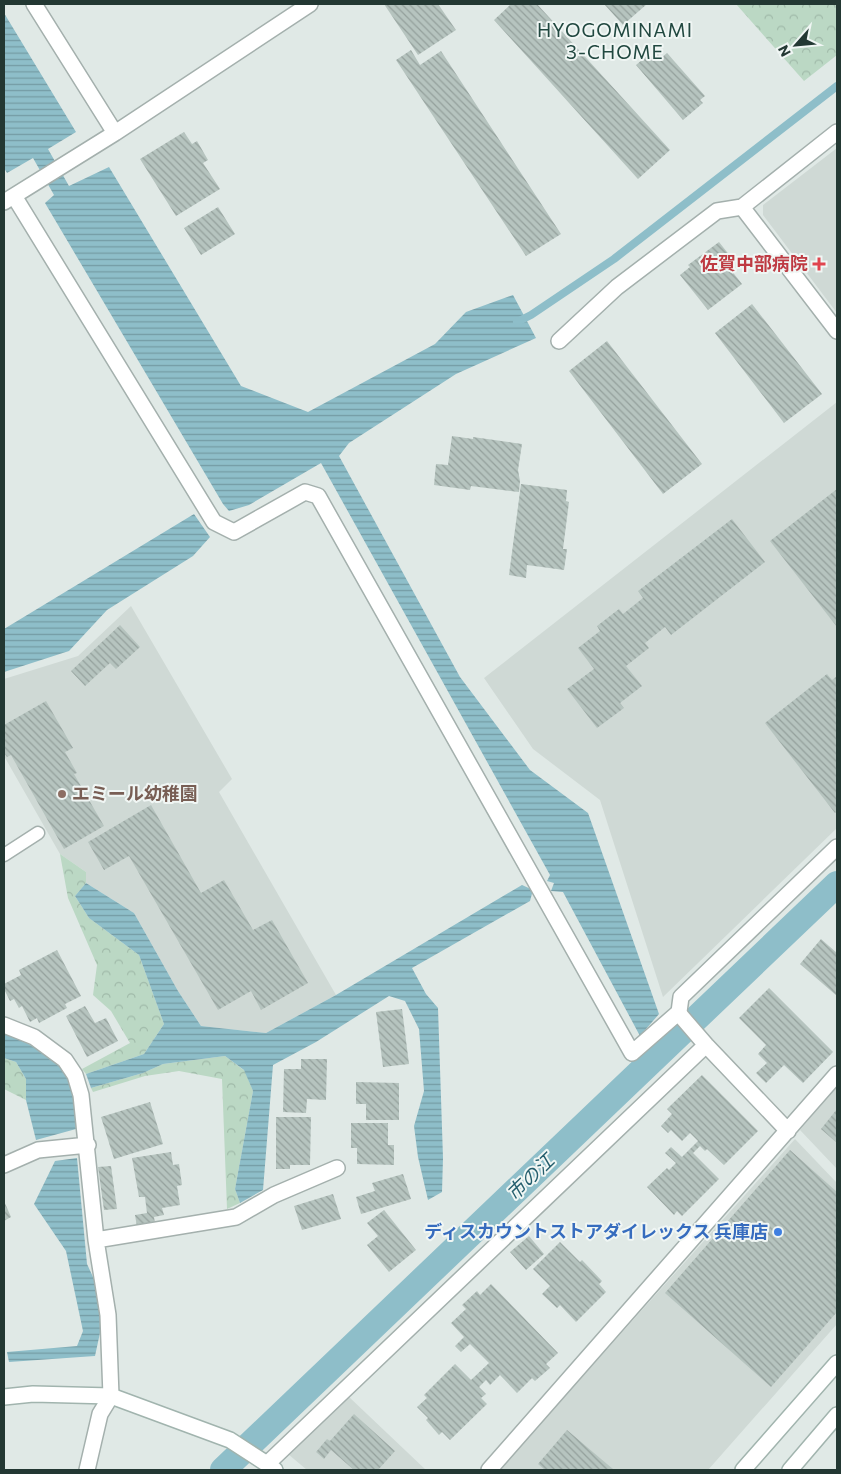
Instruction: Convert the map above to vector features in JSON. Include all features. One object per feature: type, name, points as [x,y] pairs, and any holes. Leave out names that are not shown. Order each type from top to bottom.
[{"type":"street","points":[[34,4],[115,133]]},
{"type":"street","points":[[310,4],[115,133],[9,200],[214,522],[234,532],[305,492],[318,496],[632,1053],[680,1014]]},
{"type":"street","points":[[559,341],[616,287],[717,211],[742,207],[837,132]]},
{"type":"street","points":[[742,207],[837,331]]},
{"type":"street","points":[[788,1131],[703,1042],[680,1014],[680,997],[837,848]]},
{"type":"street","points":[[4,1025],[34,1037],[65,1060],[74,1075],[82,1095],[96,1240],[108,1315],[111,1396],[100,1414],[87,1470]]},
{"type":"street","points":[[4,1398],[33,1394],[111,1396],[230,1440],[268,1465],[703,1042]]},
{"type":"street","points":[[489,1470],[837,1074]]},
{"type":"street","points":[[4,1165],[38,1150],[88,1145]]},
{"type":"street","points":[[96,1240],[236,1216],[274,1195],[337,1168]]},
{"type":"street","points":[[743,1470],[837,1363]]},
{"type":"street","points":[[790,1470],[837,1415]]},
{"type":"lane","points":[[4,855],[38,832]]},
{"type":"shaded area","name":"佐賀中部病院","points":[[837,148],[837,313],[763,215],[763,205]]},
{"type":"shaded area","points":[[837,402],[837,828],[663,997],[600,800],[533,749],[484,678]]},
{"type":"shaded area","points":[[131,606],[232,779],[219,792],[336,995],[266,1033],[201,1026],[178,991],[134,913],[86,883],[86,872],[60,854],[4,756],[4,679],[78,656]]},
{"type":"shaded area","points":[[837,1086],[837,1169],[800,1130]]},
{"type":"shaded area","points":[[795,1139],[837,1183],[837,1324],[708,1470],[499,1470]]},
{"type":"shaded area","points":[[348,1396],[426,1470],[307,1470],[288,1454]]},
{"type":"green space","points":[[736,4],[837,4],[837,55],[804,81]]},
{"type":"green space","points":[[60,854],[86,872],[86,883],[75,896],[89,918],[139,955],[164,1024],[144,1054],[86,1074],[82,1069],[130,1043],[111,1011],[93,995],[97,965],[68,898]]},
{"type":"green space","points":[[225,1056],[245,1071],[253,1091],[235,1189],[240,1203],[227,1209],[222,1079],[179,1071],[145,1076],[93,1092],[91,1088],[143,1073],[163,1064]]},
{"type":"green space","points":[[4,1058],[16,1062],[26,1079],[26,1100],[4,1089]]},
{"type":"water","points":[[4,13],[76,132],[48,149],[69,186],[109,167],[241,386],[308,412],[435,344],[466,312],[513,295],[536,338],[456,374],[349,443],[339,456],[460,677],[530,770],[588,813],[659,1014],[640,1036],[563,892],[551,891],[554,883],[547,881],[550,875],[321,463],[249,505],[229,511],[223,504],[45,203],[54,195],[33,158],[7,173],[4,168]]},
{"type":"water","points":[[194,514],[210,537],[193,556],[107,610],[69,651],[4,672],[4,629]]},
{"type":"water","points":[[86,883],[134,913],[178,991],[201,1026],[266,1033],[336,995],[522,885],[533,890],[530,901],[412,968],[426,994],[438,1008],[443,1158],[442,1192],[428,1200],[418,1157],[414,1126],[424,1091],[419,1029],[405,1001],[389,996],[316,1042],[273,1065],[263,1190],[240,1203],[235,1189],[253,1091],[244,1070],[225,1056],[163,1064],[143,1073],[91,1088],[86,1074],[144,1054],[164,1024],[139,955],[89,918],[75,896]]},
{"type":"water","points":[[4,1032],[44,1053],[61,1068],[73,1091],[76,1129],[36,1140],[26,1100],[26,1079],[16,1062],[4,1058]]},
{"type":"water","points":[[77,1158],[87,1264],[106,1305],[95,1356],[9,1362],[7,1352],[77,1346],[83,1331],[66,1251],[34,1204],[55,1161]]},
{"type":"building","points":[[384,4],[438,4],[456,30],[418,55]]},
{"type":"building","points":[[511,4],[537,4],[670,150],[638,179],[494,20]]},
{"type":"building","points":[[604,4],[647,4],[623,25]]},
{"type":"building","points":[[411,50],[420,65],[441,51],[561,234],[526,256],[396,60]]},
{"type":"building","points":[[667,53],[705,96],[700,100],[703,103],[683,120],[636,65],[649,54],[653,58],[658,54],[661,58]]},
{"type":"building","points":[[184,132],[192,144],[197,141],[208,160],[203,163],[220,189],[176,216],[140,159]]},
{"type":"building","points":[[218,207],[235,234],[201,255],[184,228]]},
{"type":"building","points":[[719,242],[731,257],[728,259],[734,267],[731,270],[742,284],[708,310],[680,275],[690,267],[688,265]]},
{"type":"building","points":[[752,304],[822,394],[784,423],[715,333]]},
{"type":"building","points":[[607,341],[702,464],[663,494],[569,371]]},
{"type":"building","points":[[452,436],[522,444],[518,470],[519,492],[471,486],[470,490],[434,485],[436,464],[448,465]]},
{"type":"building","points":[[521,484],[567,490],[566,501],[569,502],[563,549],[567,549],[564,570],[527,565],[526,578],[509,575]]},
{"type":"building","points":[[837,489],[837,627],[770,541]]},
{"type":"building","points":[[732,519],[765,562],[671,635],[665,627],[645,643],[649,648],[626,666],[642,686],[620,703],[624,708],[597,728],[567,689],[594,669],[578,648],[600,631],[597,626],[619,609],[623,614],[643,598],[638,591]]},
{"type":"building","points":[[120,625],[140,647],[116,669],[110,663],[85,686],[71,671]]},
{"type":"building","points":[[827,674],[832,680],[837,676],[837,811],[835,813],[765,723]]},
{"type":"building","points":[[46,701],[73,748],[65,752],[77,773],[74,774],[104,826],[64,849],[11,755],[7,757],[4,753],[4,725]]},
{"type":"building","points":[[151,805],[201,893],[224,880],[253,930],[272,920],[308,983],[261,1010],[251,991],[218,1010],[129,856],[104,870],[88,842]]},
{"type":"building","points":[[821,939],[837,953],[837,996],[800,964]]},
{"type":"building","points":[[57,950],[81,996],[65,1004],[67,1008],[39,1023],[37,1018],[30,1022],[22,1006],[19,1008],[14,999],[10,1001],[4,989],[4,984],[21,975],[19,970]]},
{"type":"building","points":[[769,988],[833,1052],[803,1083],[784,1065],[766,1083],[756,1073],[767,1063],[758,1054],[766,1045],[739,1018]]},
{"type":"building","points":[[85,1006],[95,1023],[106,1018],[118,1041],[87,1057],[66,1016]]},
{"type":"building","points":[[402,1009],[409,1064],[383,1067],[376,1012]]},
{"type":"building","points":[[301,1059],[327,1059],[326,1100],[307,1099],[306,1113],[283,1112],[284,1069],[301,1069]]},
{"type":"building","points":[[702,1075],[758,1131],[724,1165],[707,1149],[705,1151],[700,1146],[693,1153],[719,1179],[682,1216],[677,1211],[674,1215],[647,1187],[667,1168],[669,1170],[676,1163],[665,1153],[671,1147],[682,1157],[698,1141],[690,1133],[682,1141],[671,1130],[668,1133],[661,1126],[672,1114],[667,1109]]},
{"type":"building","points":[[356,1082],[399,1083],[399,1120],[366,1120],[366,1104],[356,1104]]},
{"type":"building","points":[[150,1102],[163,1144],[114,1159],[101,1117]]},
{"type":"building","points":[[837,1109],[837,1143],[821,1129]]},
{"type":"building","points":[[276,1117],[311,1117],[310,1165],[290,1165],[290,1169],[276,1169]]},
{"type":"building","points":[[351,1123],[388,1123],[388,1145],[394,1145],[394,1165],[357,1164],[357,1148],[351,1148]]},
{"type":"building","name":"ディスカウントストアダイレックス 兵庫店","points":[[790,1150],[837,1192],[837,1312],[771,1387],[665,1293]]},
{"type":"building","points":[[171,1152],[173,1165],[179,1164],[182,1185],[177,1186],[180,1205],[162,1208],[164,1215],[154,1217],[155,1223],[137,1227],[135,1215],[147,1213],[145,1197],[139,1197],[132,1158]]},
{"type":"building","points":[[111,1166],[117,1209],[104,1210],[98,1167]]},
{"type":"building","points":[[403,1174],[411,1199],[361,1214],[356,1197],[375,1191],[372,1183]]},
{"type":"building","points":[[333,1194],[341,1219],[302,1230],[294,1206]]},
{"type":"building","points":[[4,1201],[11,1217],[4,1221]]},
{"type":"building","points":[[384,1210],[416,1250],[389,1272],[367,1245],[378,1236],[367,1223]]},
{"type":"building","points":[[529,1236],[544,1254],[526,1270],[510,1252]]},
{"type":"building","points":[[560,1242],[580,1262],[582,1260],[602,1281],[599,1284],[606,1292],[576,1322],[560,1305],[557,1308],[542,1294],[550,1286],[533,1269]]},
{"type":"building","points":[[491,1284],[558,1353],[546,1364],[550,1368],[535,1381],[532,1378],[517,1393],[500,1375],[490,1385],[486,1380],[479,1387],[486,1394],[481,1398],[487,1404],[450,1440],[442,1432],[439,1435],[426,1420],[428,1418],[417,1407],[427,1398],[424,1395],[455,1364],[471,1380],[489,1363],[470,1344],[461,1352],[455,1346],[464,1337],[451,1323],[466,1309],[462,1305],[477,1291],[480,1295]]},
{"type":"building","points":[[354,1414],[395,1451],[378,1470],[354,1470],[331,1450],[324,1459],[316,1452],[327,1439],[330,1441]]},
{"type":"building","points":[[567,1430],[614,1470],[545,1470],[538,1464]]},
{"type":"waterway","points":[[517,322],[531,315],[614,259],[837,86]]},
{"type":"waterway","name":"市の江","points":[[223,1470],[837,884]]},
{"type":"place","name":"佐賀中部病院","points":[[819,264]]},
{"type":"place","name":"エミール幼稚園","points":[[62,794]]},
{"type":"place","name":"ディスカウントストアダイレックス 兵庫店","points":[[778,1232]]},
{"type":"district","name":"HYOGOMINAMI 3-CHOME","points":[[615,41]]}]
